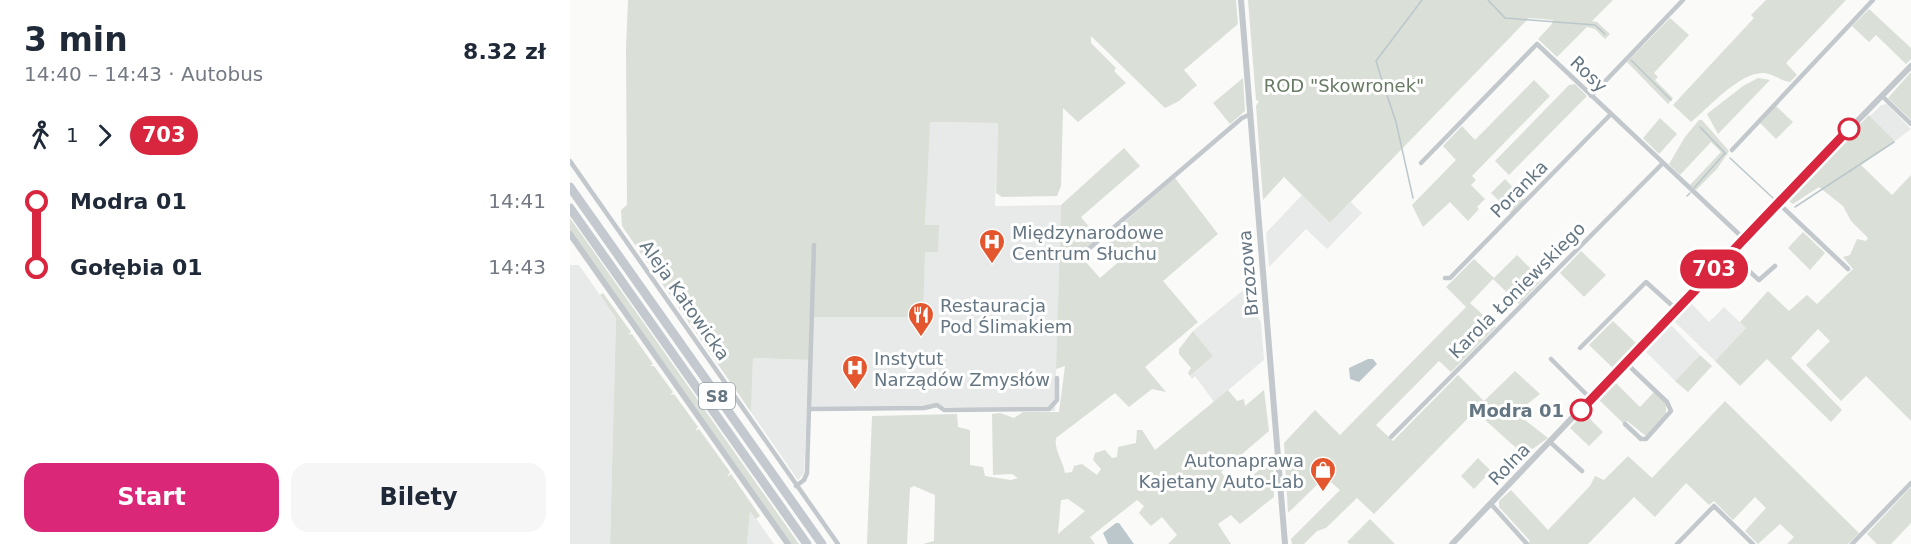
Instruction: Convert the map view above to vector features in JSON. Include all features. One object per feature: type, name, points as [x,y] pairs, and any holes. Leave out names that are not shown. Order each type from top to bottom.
[{"type":"highway","name":"S8","points":[[570,187],[822,544]]},
{"type":"highway","name":"S8","points":[[570,208],[807,544]]},
{"type":"street","name":"Brzozowa","points":[[1241,0],[1285,544]]},
{"type":"street","points":[[1592,96],[1683,0]]},
{"type":"street","points":[[1731,150],[1873,0]]},
{"type":"street","name":"Rosy","points":[[1421,163],[1537,44],[1743,238]]},
{"type":"street","name":"Rolna","points":[[1452,544],[1777,202],[1911,66]]},
{"type":"street","points":[[1882,96],[1911,124]]},
{"type":"street","points":[[1085,252],[1242,118],[1251,114]]},
{"type":"street","name":"Poranka","points":[[1445,278],[1450,278],[1611,114]]},
{"type":"street","name":"Aleja Katowicka","points":[[570,161],[838,544]]},
{"type":"street","name":"Karola Łoniewskiego","points":[[1391,437],[1663,163]]},
{"type":"street","points":[[1777,202],[1848,269]]},
{"type":"street","points":[[570,234],[788,544]]},
{"type":"street","points":[[796,486],[807,474],[814,245]]},
{"type":"street","points":[[1730,252],[1759,280],[1775,266]]},
{"type":"street","points":[[1580,348],[1646,282],[1676,309]]},
{"type":"street","points":[[1551,359],[1592,399]]},
{"type":"street","points":[[1625,424],[1641,439],[1646,439],[1671,411],[1667,402],[1626,363]]},
{"type":"street","points":[[809,409],[924,408],[937,405],[944,410],[1048,409],[1057,400],[1057,378]]},
{"type":"street","points":[[1550,442],[1582,471]]},
{"type":"street","points":[[1852,544],[1911,483]]},
{"type":"street","points":[[1491,504],[1527,544]]},
{"type":"street","points":[[1677,544],[1714,506],[1753,544]]},
{"type":"shaded area","points":[[1887,104],[1911,129],[1895,141],[1870,116],[1881,105]]},
{"type":"shaded area","name":"Międzynarodowe Centrum Słuchu","points":[[928,122],[998,123],[995,206],[1061,205],[1055,411],[944,407],[810,408],[813,317],[923,317]]},
{"type":"shaded area","points":[[1302,195],[1330,223],[1351,202],[1362,213],[1327,249],[1306,229],[1269,267],[1266,233]]},
{"type":"shaded area","points":[[570,265],[579,265],[616,318],[610,544],[570,544]]},
{"type":"shaded area","points":[[1257,279],[1260,312],[1258,318],[1261,322],[1264,360],[1214,402],[1195,376],[1192,379],[1190,376],[1213,356],[1193,331]]},
{"type":"shaded area","points":[[1689,301],[1709,322],[1724,307],[1746,328],[1715,361],[1672,319]]},
{"type":"shaded area","points":[[1669,323],[1700,355],[1675,381],[1644,350]]},
{"type":"shaded area","points":[[753,358],[809,360],[804,473],[798,480],[751,412]]},
{"type":"shaded area","points":[[1373,359],[1377,364],[1359,382],[1350,379],[1349,368]]},
{"type":"shaded area","points":[[750,510],[774,544],[747,544]]},
{"type":"shaded area","points":[[1119,523],[1134,544],[1108,544],[1103,533]]},
{"type":"green space","points":[[628,0],[1236,0],[1238,24],[1184,70],[1197,85],[1179,101],[1165,108],[1091,36],[1091,43],[1116,68],[1114,71],[1126,83],[1078,122],[1063,108],[1061,186],[1057,196],[1002,197],[996,193],[998,123],[930,122],[925,225],[939,225],[938,252],[925,252],[923,317],[810,317],[809,360],[753,358],[751,412],[622,226],[621,210],[627,205]]},
{"type":"green space","name":"ROD \"Skowronek\"","points":[[1248,0],[1613,0],[1592,21],[1597,22],[1610,34],[1605,39],[1595,29],[1587,27],[1557,57],[1538,39],[1553,20],[1529,18],[1330,223],[1284,177],[1263,200],[1256,106],[1259,101],[1256,100]]},
{"type":"green space","points":[[1766,0],[1846,0],[1786,63],[1797,75],[1790,82],[1764,73],[1745,78],[1726,91],[1691,122],[1673,105],[1754,18],[1751,15]]},
{"type":"green space","points":[[1869,9],[1911,48],[1911,59],[1906,64],[1876,35],[1869,42],[1852,26]]},
{"type":"green space","points":[[1670,18],[1689,35],[1654,73],[1658,77],[1655,80],[1673,98],[1668,104],[1627,62]]},
{"type":"green space","points":[[1911,72],[1911,120],[1888,98]]},
{"type":"green space","points":[[1243,78],[1245,111],[1230,124],[1213,103]]},
{"type":"green space","points":[[1758,78],[1770,80],[1718,134],[1707,114],[1743,86]]},
{"type":"green space","points":[[1534,80],[1550,96],[1472,176],[1476,180],[1471,185],[1485,199],[1477,207],[1479,209],[1468,221],[1450,202],[1423,227],[1412,205],[1456,160],[1443,146],[1462,126],[1475,140]]},
{"type":"green space","points":[[1575,84],[1587,96],[1509,175],[1495,161],[1569,85]]},
{"type":"green space","points":[[1776,106],[1793,122],[1776,139],[1760,123]]},
{"type":"green space","points":[[1869,115],[1895,141],[1861,165],[1892,195],[1911,175],[1911,421],[1866,376],[1841,401],[1806,365],[1830,341],[1818,329],[1791,358],[1842,410],[1831,422],[1767,359],[1740,386],[1715,361],[1746,328],[1740,322],[1768,291],[1789,311],[1807,295],[1817,304],[1853,269],[1843,257],[1850,255],[1857,239],[1866,241],[1868,238],[1851,221],[1843,206],[1819,187],[1793,204],[1787,200]]},
{"type":"green space","points":[[1660,118],[1677,134],[1659,154],[1643,138]]},
{"type":"green space","points":[[1699,120],[1702,120],[1729,151],[1717,169],[1696,190],[1690,185],[1721,152],[1711,142],[1680,175],[1669,164],[1685,137]]},
{"type":"green space","points":[[1124,148],[1140,166],[1081,217],[1098,238],[1082,252],[1087,257],[1084,260],[1100,278],[1123,258],[1106,238],[1175,178],[1218,234],[1163,281],[1198,322],[1145,367],[1166,392],[1152,389],[1129,407],[1115,393],[1056,438],[1056,447],[1065,473],[1072,472],[1074,466],[1082,464],[1097,475],[1101,469],[1093,460],[1095,453],[1105,450],[1112,458],[1117,457],[1118,447],[1136,443],[1137,430],[1142,430],[1155,450],[1228,390],[1237,401],[1244,399],[1245,406],[1264,390],[1269,431],[1221,472],[1235,491],[1273,458],[1274,497],[1240,524],[1231,515],[1218,524],[1231,544],[1168,544],[1177,535],[1162,517],[1151,526],[1139,513],[1144,506],[1137,500],[1090,537],[1095,544],[923,544],[934,541],[935,495],[914,486],[910,488],[907,544],[867,544],[872,416],[957,414],[958,427],[970,430],[970,465],[983,467],[985,476],[1011,480],[1018,478],[1012,474],[993,475],[992,414],[1000,413],[1014,418],[1023,412],[1059,412],[1065,366],[1056,369],[1061,205]],"holes":[[[1068,499],[1085,511],[1058,534],[1061,500]]]},
{"type":"green space","points":[[1505,179],[1524,199],[1511,213],[1491,193]]},
{"type":"green space","points":[[570,218],[799,544],[791,544],[570,230]]},
{"type":"green space","points":[[1803,232],[1825,253],[1810,270],[1788,248]]},
{"type":"green space","points":[[1581,251],[1606,275],[1584,297],[1560,273]]},
{"type":"green space","points":[[1517,255],[1542,280],[1519,304],[1493,279],[1470,303],[1496,327],[1451,372],[1439,361],[1376,425],[1393,441],[1458,375],[1484,401],[1515,371],[1540,394],[1516,413],[1548,438],[1524,455],[1475,411],[1374,514],[1357,498],[1326,528],[1317,531],[1304,544],[1292,544],[1291,539],[1340,490],[1325,477],[1288,513],[1284,443],[1315,410],[1340,435],[1466,307],[1446,287],[1474,259],[1494,278]]},
{"type":"green space","points":[[603,293],[631,332],[628,335],[632,334],[653,364],[650,366],[654,366],[673,392],[670,395],[674,394],[698,427],[695,431],[699,429],[730,472],[727,477],[731,474],[760,516],[756,519],[750,511],[747,544],[610,544],[616,318],[600,295]]},
{"type":"green space","points":[[1613,321],[1637,344],[1614,369],[1589,345]]},
{"type":"green space","points":[[1193,331],[1213,356],[1190,376],[1188,373],[1191,368],[1179,354],[1179,349]]},
{"type":"green space","points":[[1700,355],[1712,366],[1688,392],[1675,381]]},
{"type":"green space","points":[[1614,381],[1640,407],[1654,392],[1666,404],[1666,415],[1646,436],[1627,421],[1624,424],[1597,398]]},
{"type":"green space","points":[[1725,401],[1859,533],[1848,544],[1787,544],[1794,537],[1780,524],[1758,544],[1745,531],[1766,508],[1755,497],[1733,520],[1714,501],[1709,505],[1686,483],[1655,517],[1634,497],[1588,544],[1527,544],[1530,541],[1499,507],[1499,501],[1511,490],[1548,530],[1590,486],[1595,476],[1604,480],[1628,456],[1652,478]]},
{"type":"green space","points":[[1584,413],[1603,432],[1589,446],[1570,428]]},
{"type":"green space","points":[[1478,458],[1491,471],[1474,489],[1461,476]]},
{"type":"green space","points":[[1911,487],[1911,523],[1891,544],[1877,544],[1867,534]]},
{"type":"green space","points":[[1370,519],[1395,544],[1350,544],[1347,542]]},
{"type":"waterway","points":[[1385,90],[1376,61],[1422,0]]},
{"type":"waterway","points":[[1488,0],[1505,18],[1595,25],[1605,34]]},
{"type":"waterway","points":[[1631,60],[1671,100]]},
{"type":"waterway","points":[[1387,95],[1396,122],[1413,198]]},
{"type":"waterway","points":[[1700,127],[1726,154]]},
{"type":"waterway","points":[[1795,207],[1894,142]]},
{"type":"waterway","points":[[1694,188],[1725,153]]},
{"type":"waterway","points":[[1730,158],[1774,199]]},
{"type":"waterway","points":[[1687,196],[1690,193]]},
{"type":"bus line","name":"703","points":[[1581,410],[1849,129]]},
{"type":"place","name":"Międzynarodowe Centrum Słuchu","points":[[992,265]]},
{"type":"place","name":"Restauracja Pod Ślimakiem","points":[[921,338]]},
{"type":"place","name":"Instytut Narządów Zmysłów","points":[[855,391]]},
{"type":"place","name":"Modra 01","points":[[1581,410]]},
{"type":"place","name":"Autonaprawa Kajetany Auto-Lab","points":[[1323,493]]}]
